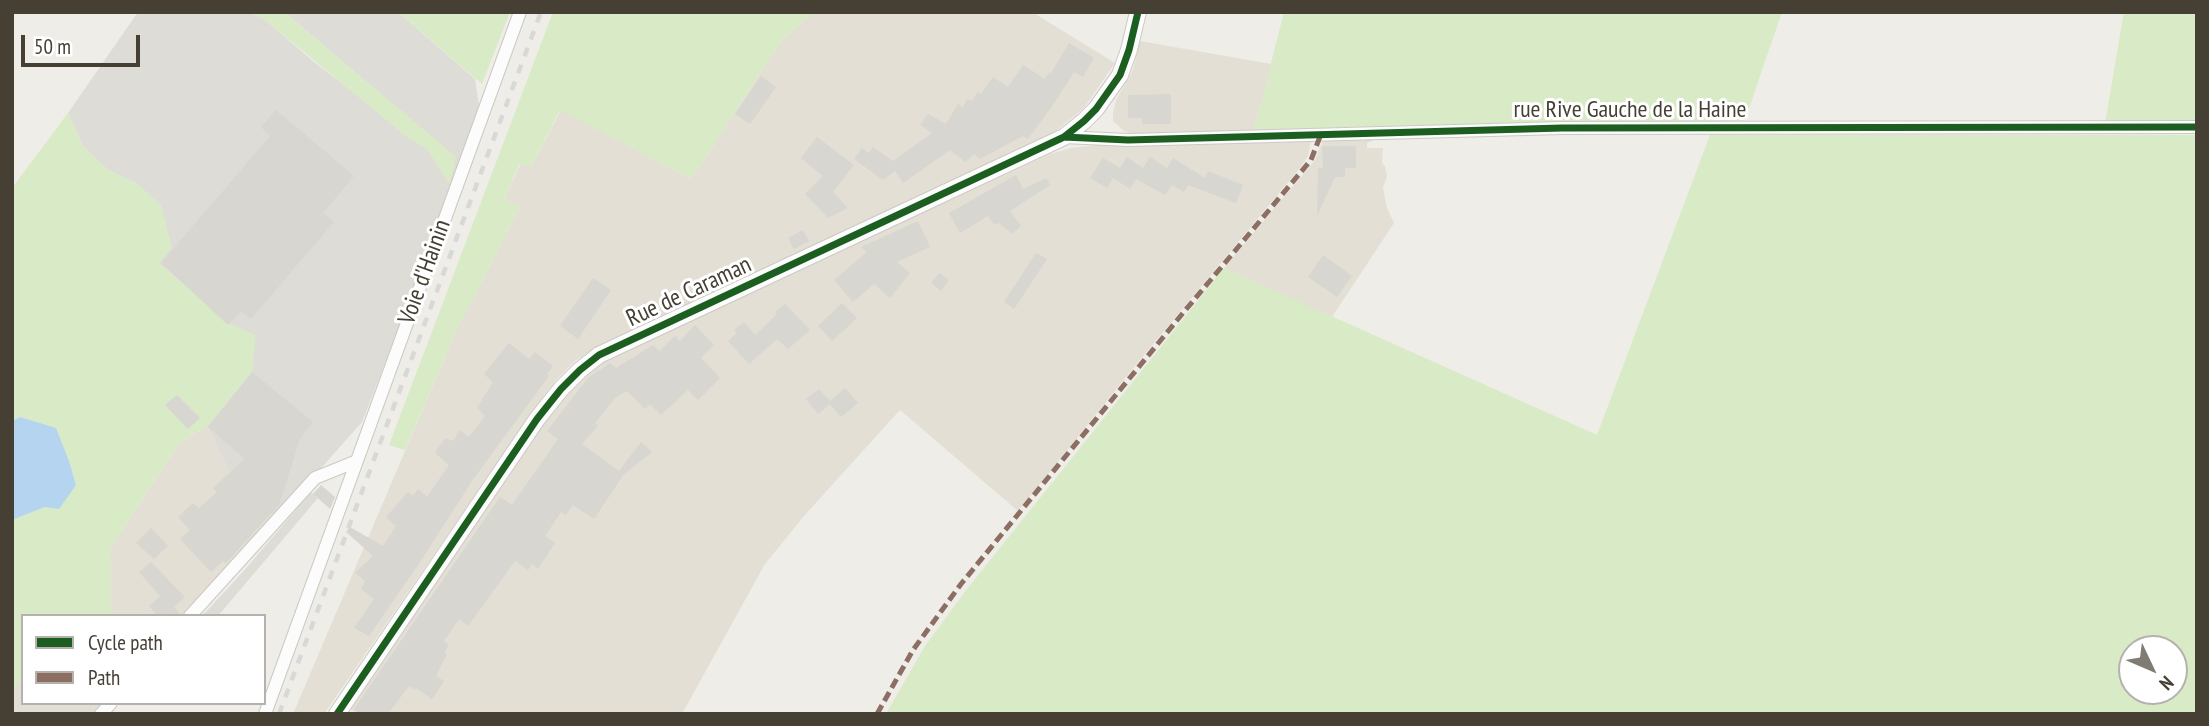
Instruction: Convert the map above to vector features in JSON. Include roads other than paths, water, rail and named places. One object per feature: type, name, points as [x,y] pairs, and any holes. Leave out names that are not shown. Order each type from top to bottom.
[{"type":"street","name":"Voie d'Hainin","points":[[265,714],[520,12]]},
{"type":"street","name":"Rue de Caraman","points":[[337,714],[537,419],[580,370],[599,355],[1064,137],[1096,109],[1119,75],[1129,50],[1138,12]]},
{"type":"street","name":"rue Rive Gauche de la Haine","points":[[1064,137],[1128,139],[1562,128],[2197,127]]},
{"type":"street","points":[[192,614],[315,478],[357,461]]},
{"type":"water","points":[[20,417],[56,428],[76,485],[59,509],[45,507],[12,520],[12,421]]},
{"type":"railway","points":[[279,714],[541,12]]}]
